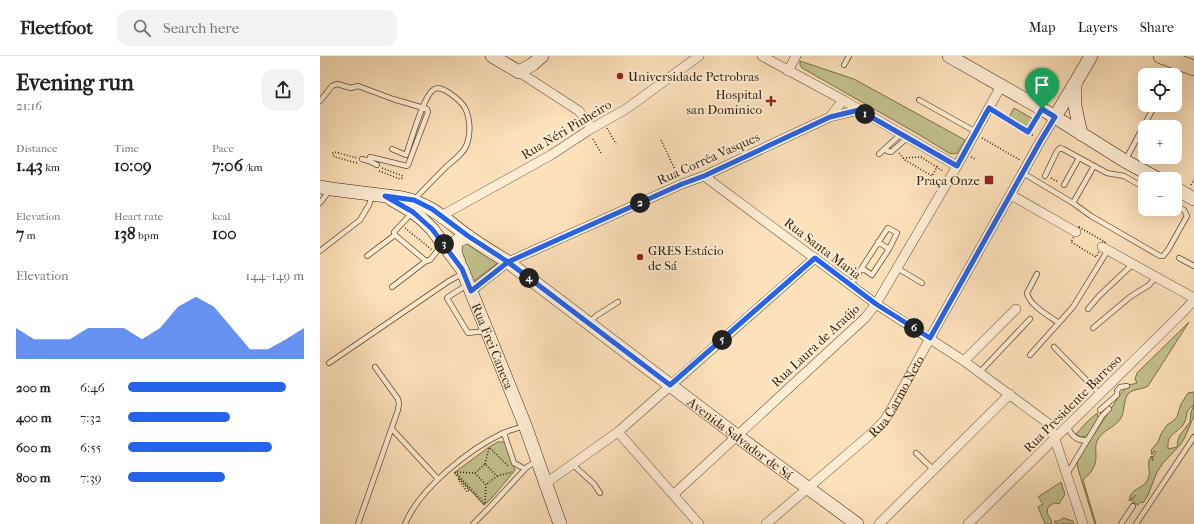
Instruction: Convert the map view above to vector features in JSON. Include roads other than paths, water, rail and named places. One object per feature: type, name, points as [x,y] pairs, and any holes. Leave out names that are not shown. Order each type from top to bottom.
[{"type":"main road","points":[[492,56],[519,72],[533,64],[542,56]]},
{"type":"main road","points":[[949,56],[1042,109],[1145,172]]},
{"type":"main road","name":"Rua Carmo Neto","points":[[1055,117],[1075,86],[1091,56]]},
{"type":"main road","points":[[1160,56],[1194,68]]},
{"type":"main road","points":[[1160,56],[1172,68]]},
{"type":"main road","points":[[1182,72],[1194,75]]},
{"type":"main road","points":[[1075,86],[1075,106],[1081,134]]},
{"type":"main road","name":"Avenida Salvador de Sá","points":[[326,188],[385,196],[413,206],[428,207],[468,236],[508,262],[737,436],[857,524]]},
{"type":"main road","points":[[1182,192],[1194,199]]},
{"type":"main road","name":"Rua Frei Caneca","points":[[413,206],[432,229],[439,248],[466,279],[525,425],[560,524]]},
{"type":"main road","points":[[466,279],[455,253],[455,247],[457,241],[468,236]]},
{"type":"street","name":"Rua Néri Pinheiro","points":[[441,216],[551,155],[589,130],[626,109],[700,56]]},
{"type":"street","points":[[762,56],[843,100],[957,166]]},
{"type":"street","points":[[788,71],[796,56]]},
{"type":"street","points":[[519,72],[579,111],[589,124],[589,130]]},
{"type":"street","name":"Rua Laura de Araújo","points":[[674,494],[865,318],[876,304],[957,166],[1001,86]]},
{"type":"street","name":"Rua Corrêa Vasques","points":[[830,117],[843,100]]},
{"type":"street","name":"Rua Corrêa Vasques","points":[[466,279],[508,262],[682,184],[704,176],[830,117],[859,110]]},
{"type":"street","name":"Rua Carmo Neto","points":[[766,524],[884,421],[1027,164],[1055,117]]},
{"type":"street","name":"Rua Santa Maria","points":[[704,176],[876,304],[964,361],[1049,424],[1051,426],[1083,524]]},
{"type":"street","points":[[1011,195],[1076,232]]},
{"type":"street","points":[[1105,248],[1194,299]]},
{"type":"street","points":[[546,483],[618,432],[815,258]]},
{"type":"street","name":"Rua Presidente Barroso","points":[[970,523],[1194,299]]},
{"type":"street","points":[[964,361],[1016,309]]},
{"type":"street","points":[[879,524],[1010,394]]},
{"type":"street","points":[[618,432],[699,524]]},
{"type":"lane","points":[[844,65],[848,56]]},
{"type":"lane","points":[[320,101],[332,86],[337,84],[351,88],[358,86],[393,99],[427,108],[428,112],[407,166],[370,157],[369,161]]},
{"type":"lane","points":[[367,256],[395,235],[394,232],[413,206],[467,146],[470,135],[470,126],[464,108],[448,92],[434,88],[422,107],[406,155],[392,148]]},
{"type":"lane","points":[[919,100],[976,133]]},
{"type":"lane","points":[[1125,161],[1151,112]]},
{"type":"lane","points":[[879,154],[904,136]]},
{"type":"lane","points":[[886,148],[889,152],[895,148],[904,136]]},
{"type":"lane","points":[[1044,176],[1057,151],[1060,148],[1063,148],[1107,173],[1124,176],[1138,184]]},
{"type":"lane","points":[[1064,185],[1079,158]]},
{"type":"lane","points":[[362,159],[377,165]]},
{"type":"lane","points":[[1073,203],[1094,166]]},
{"type":"lane","points":[[1023,173],[1073,203],[1091,216],[1160,256],[1163,256],[1168,250],[1186,221],[1187,216],[1182,209]]},
{"type":"lane","points":[[320,203],[326,188]]},
{"type":"lane","points":[[320,251],[360,220],[369,205],[372,194]]},
{"type":"lane","points":[[851,285],[878,242],[888,228],[897,234],[872,275],[862,268]]},
{"type":"lane","points":[[395,235],[414,248],[426,261]]},
{"type":"lane","points":[[878,242],[889,249]]},
{"type":"lane","points":[[392,287],[426,261],[430,260],[439,248]]},
{"type":"lane","points":[[1030,355],[1072,307],[1105,248]]},
{"type":"lane","points":[[1179,258],[1194,266]]},
{"type":"lane","points":[[1088,309],[1099,296],[1133,264]]},
{"type":"lane","points":[[897,268],[922,283]]},
{"type":"lane","points":[[1037,274],[1027,293],[1027,297],[1033,304],[1059,323]]},
{"type":"lane","points":[[1093,328],[1130,297],[1149,285],[1156,277]]},
{"type":"lane","points":[[466,279],[447,298],[468,334],[487,330]]},
{"type":"lane","points":[[329,362],[450,281],[466,279]]},
{"type":"lane","points":[[588,323],[618,302]]},
{"type":"lane","points":[[980,373],[1030,319]]},
{"type":"lane","points":[[1054,347],[1100,394]]},
{"type":"lane","points":[[358,524],[392,429],[399,404],[398,399],[375,367]]},
{"type":"lane","points":[[1100,410],[1117,396],[1117,391],[1120,387],[1127,386]]},
{"type":"lane","points":[[1089,405],[1095,406],[1100,410],[1102,416]]},
{"type":"lane","points":[[1067,474],[1102,416],[1109,409]]},
{"type":"lane","points":[[405,524],[414,507],[425,493],[451,468],[474,451],[504,433],[525,425]]},
{"type":"lane","points":[[1067,426],[1076,438],[1080,440],[1087,440]]},
{"type":"lane","points":[[392,429],[438,479]]},
{"type":"lane","points":[[504,433],[514,462],[525,469]]},
{"type":"lane","points":[[1136,524],[1194,437]]},
{"type":"lane","points":[[916,453],[934,470]]},
{"type":"lane","points":[[473,524],[525,469],[538,461]]},
{"type":"lane","points":[[572,464],[594,484],[600,493]]},
{"type":"lane","points":[[1121,524],[1133,506]]},
{"type":"place","name":"Universidade Petrobras","points":[[620,76]]},
{"type":"place","name":"Hospital san Dominico","points":[[771,101]]},
{"type":"place","name":"Praça Onze","points":[[989,180]]},
{"type":"place","name":"GRES Estácio de Sá","points":[[640,257]]}]
